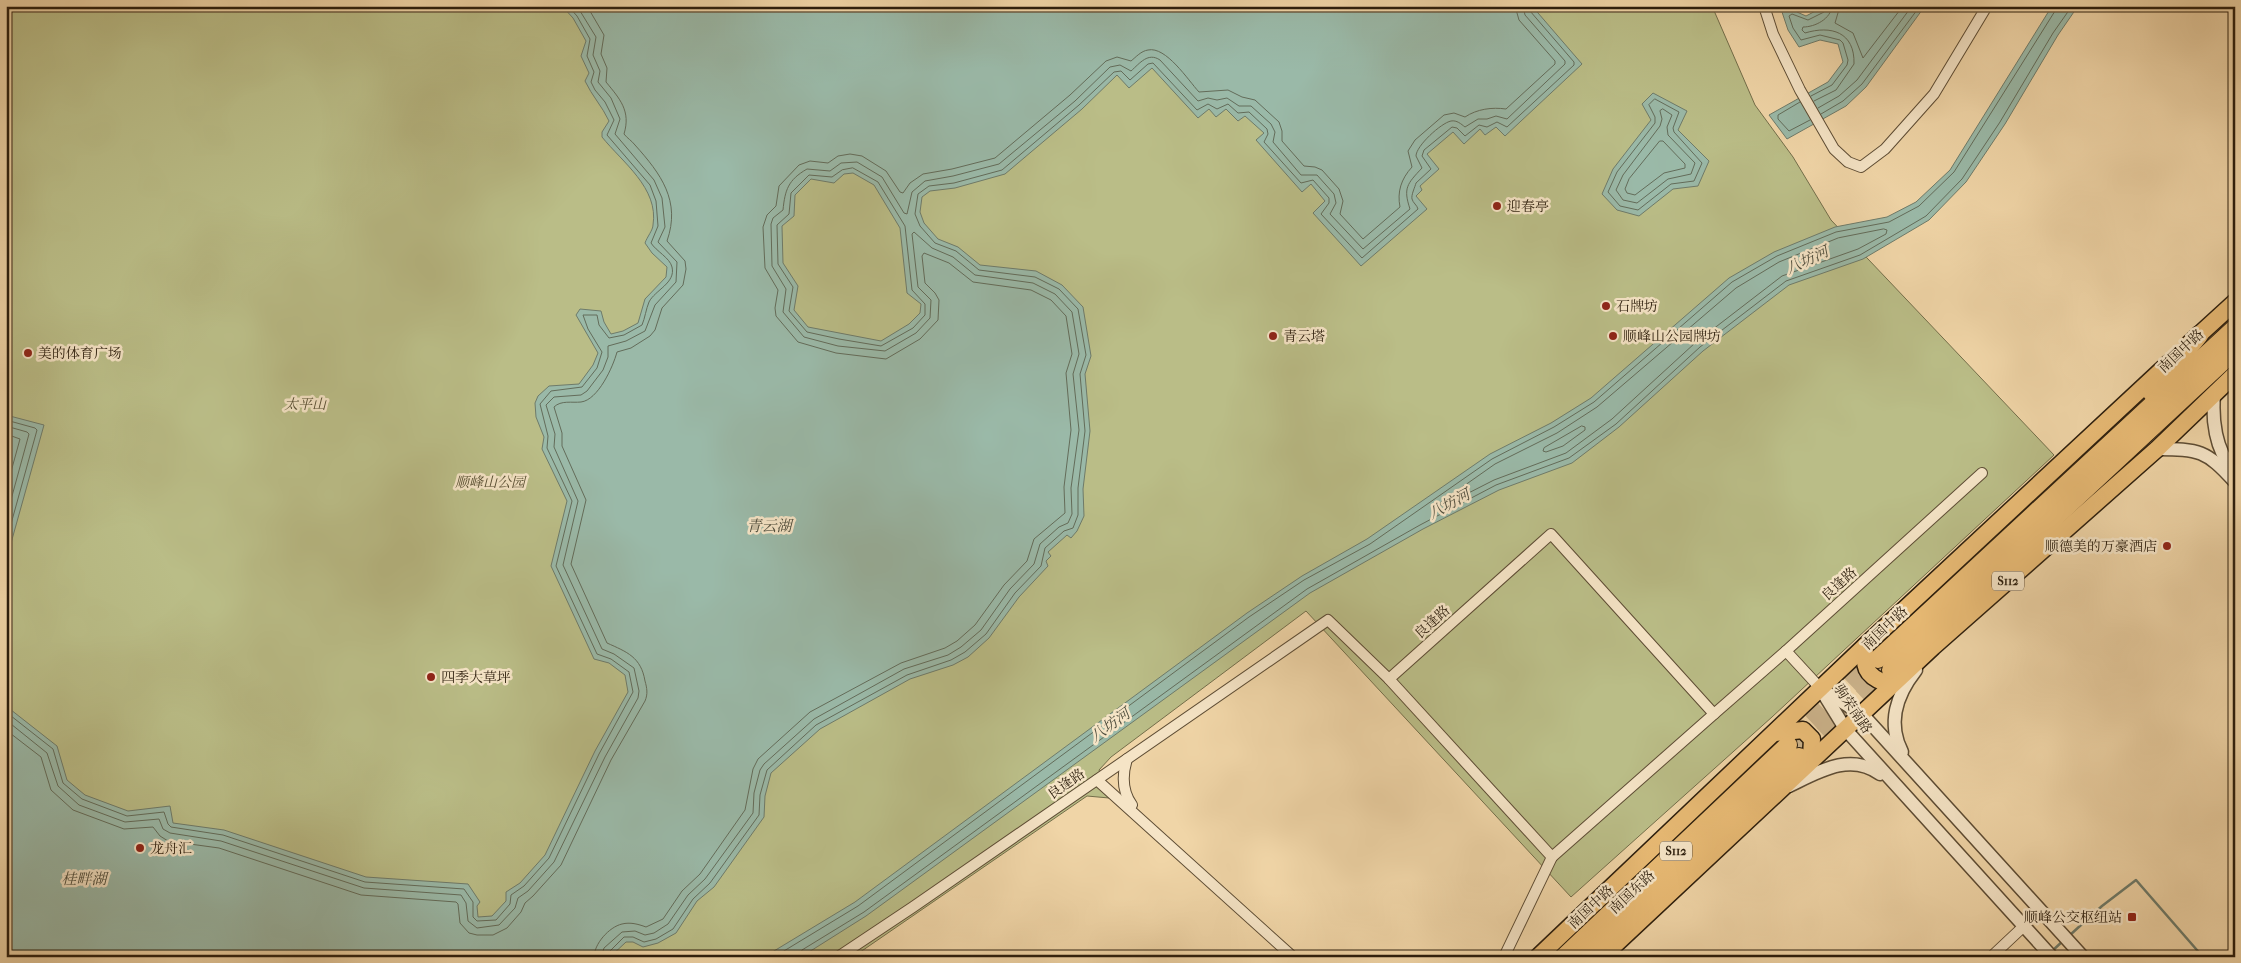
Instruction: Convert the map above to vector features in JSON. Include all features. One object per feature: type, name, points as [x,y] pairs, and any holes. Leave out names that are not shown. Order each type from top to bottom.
[{"type":"highway","name":"南国中路","points":[[1878,659],[2235,328]]},
{"type":"highway","points":[[2112,442],[2199,335]]},
{"type":"highway","name":"S112","points":[[1891,670],[2235,350]]},
{"type":"highway","name":"南国东路","points":[[1564,957],[1796,758]]},
{"type":"highway","name":"南国东路","points":[[1587,957],[1796,758]]},
{"type":"main road","name":"南国中路","points":[[1538,957],[1865,646],[2235,302]]},
{"type":"main road","name":"S112","points":[[1602,957],[1782,789],[1796,758],[1846,730],[1933,648],[2157,449],[2235,374]]},
{"type":"main road","points":[[1865,646],[1864,665],[1873,679],[1885,683],[1911,668]]},
{"type":"main road","points":[[1774,733],[1803,730],[1812,739],[1811,757],[1796,758]]},
{"type":"street","points":[[1764,6],[1773,34],[1800,90],[1834,149],[1848,162],[1861,167],[1884,150],[1934,94],[1987,6]]},
{"type":"street","points":[[2214,394],[2212,412],[2215,429],[2225,460],[2235,470]]},
{"type":"street","points":[[2157,449],[2191,449],[2215,460],[2235,482]]},
{"type":"street","name":"良逢路","points":[[838,957],[1328,620],[1389,679],[1552,534],[1714,714],[1982,473]]},
{"type":"street","points":[[1918,775],[1896,738],[1895,713],[1902,690],[1933,648]]},
{"type":"street","points":[[1786,651],[1821,689]]},
{"type":"street","points":[[1389,679],[1552,857]]},
{"type":"street","name":"驹荣南路","points":[[1821,689],[1863,715],[2082,957]]},
{"type":"street","name":"驹荣南路","points":[[1821,689],[1846,730],[2048,953]]},
{"type":"street","points":[[1504,957],[1552,857],[1714,714]]},
{"type":"street","points":[[1127,759],[1123,772],[1126,797],[1141,818]]},
{"type":"street","points":[[1782,789],[1830,767],[1854,764],[1864,765],[1900,790]]},
{"type":"street","points":[[1097,780],[1293,957]]},
{"type":"street","points":[[1991,957],[2024,926]]},
{"type":"green space","name":"顺峰山公园","points":[[6,6],[1712,6],[1755,105],[1793,157],[1831,220],[2054,455],[1772,717],[1571,897],[1306,611],[1111,757],[1099,770],[1109,798],[1087,796],[853,957],[6,957]]},
{"type":"water","name":"青云湖","points":[[562,6],[1532,6],[1582,64],[1505,136],[1496,127],[1485,135],[1480,129],[1464,144],[1453,132],[1427,154],[1439,169],[1420,186],[1422,190],[1416,196],[1427,209],[1361,266],[1313,213],[1325,201],[1311,184],[1302,192],[1256,140],[1264,133],[1245,116],[1238,121],[1226,109],[1216,117],[1209,109],[1198,118],[1152,68],[1129,88],[1117,75],[1082,109],[1005,174],[955,188],[930,191],[922,197],[920,212],[924,223],[938,239],[958,247],[980,265],[1036,271],[1062,285],[1083,307],[1091,356],[1085,374],[1090,431],[1083,489],[1084,516],[1077,531],[1071,538],[1067,535],[1048,552],[1051,556],[1046,561],[1048,566],[1019,597],[989,638],[968,657],[953,665],[910,679],[820,729],[771,773],[765,796],[764,817],[714,887],[697,901],[676,933],[658,943],[643,947],[633,942],[626,942],[610,957],[6,957],[6,706],[57,746],[67,780],[85,795],[128,811],[170,806],[173,823],[224,830],[366,877],[468,884],[480,902],[477,906],[478,917],[492,916],[506,901],[506,892],[520,883],[545,855],[595,751],[628,692],[625,675],[609,663],[594,659],[551,566],[567,501],[542,449],[544,437],[536,417],[535,403],[538,396],[549,386],[579,384],[593,365],[598,353],[576,315],[580,309],[601,311],[604,322],[611,334],[623,331],[638,323],[645,299],[666,277],[667,267],[652,253],[645,243],[653,227],[653,212],[645,187],[629,166],[602,137],[602,132],[609,121],[585,81],[589,73],[581,56],[586,41],[573,18]],"holes":[[[853,173],[874,185],[900,228],[907,293],[921,304],[920,313],[909,324],[881,341],[808,327],[794,310],[798,286],[783,263],[782,226],[794,216],[795,195],[811,179],[834,183],[844,174]]]},
{"type":"water","points":[[1780,6],[1793,6],[1797,12],[1806,16],[1825,6],[1925,6],[1866,87],[1846,106],[1787,139],[1769,115],[1828,82],[1843,62],[1838,44],[1820,40],[1799,47],[1788,30]]},
{"type":"water","name":"八坊河","points":[[2052,6],[2078,6],[2058,35],[2005,124],[1966,182],[1929,220],[1863,259],[1789,285],[1703,351],[1619,427],[1572,463],[1499,490],[1423,529],[1310,593],[866,916],[801,957],[764,957],[855,902],[1247,613],[1302,576],[1367,539],[1490,454],[1551,423],[1591,398],[1729,278],[1774,252],[1835,227],[1887,217],[1916,202],[1950,170]]},
{"type":"water","points":[[1653,93],[1687,111],[1678,130],[1709,161],[1698,186],[1673,189],[1639,216],[1617,210],[1602,194],[1613,169],[1651,120],[1642,104]]},
{"type":"water","points":[[6,415],[44,425],[6,561]]},
{"type":"waterway","points":[[2070,935],[2102,906],[2136,880],[2203,957]]},
{"type":"waterway","points":[[2051,952],[2064,940]]},
{"type":"tunnel","points":[[1792,741],[1878,659]]},
{"type":"tunnel","points":[[1803,753],[1891,670]]},
{"type":"place","name":"迎春亭","points":[[1497,206]]},
{"type":"place","name":"石牌坊","points":[[1606,306]]},
{"type":"place","name":"青云塔","points":[[1273,336]]},
{"type":"place","name":"顺峰山公园牌坊","points":[[1613,336]]},
{"type":"place","name":"美的体育广场","points":[[28,353]]},
{"type":"place","name":"顺德美的万豪酒店","points":[[2167,546]]},
{"type":"place","name":"四季大草坪","points":[[431,677]]},
{"type":"place","name":"龙舟汇","points":[[140,848]]},
{"type":"place","name":"顺峰公交枢纽站","points":[[2132,917]]},
{"type":"park label","name":"太平山","points":[[305,404]]},
{"type":"water label","name":"桂畔湖","points":[[84,879]]}]
